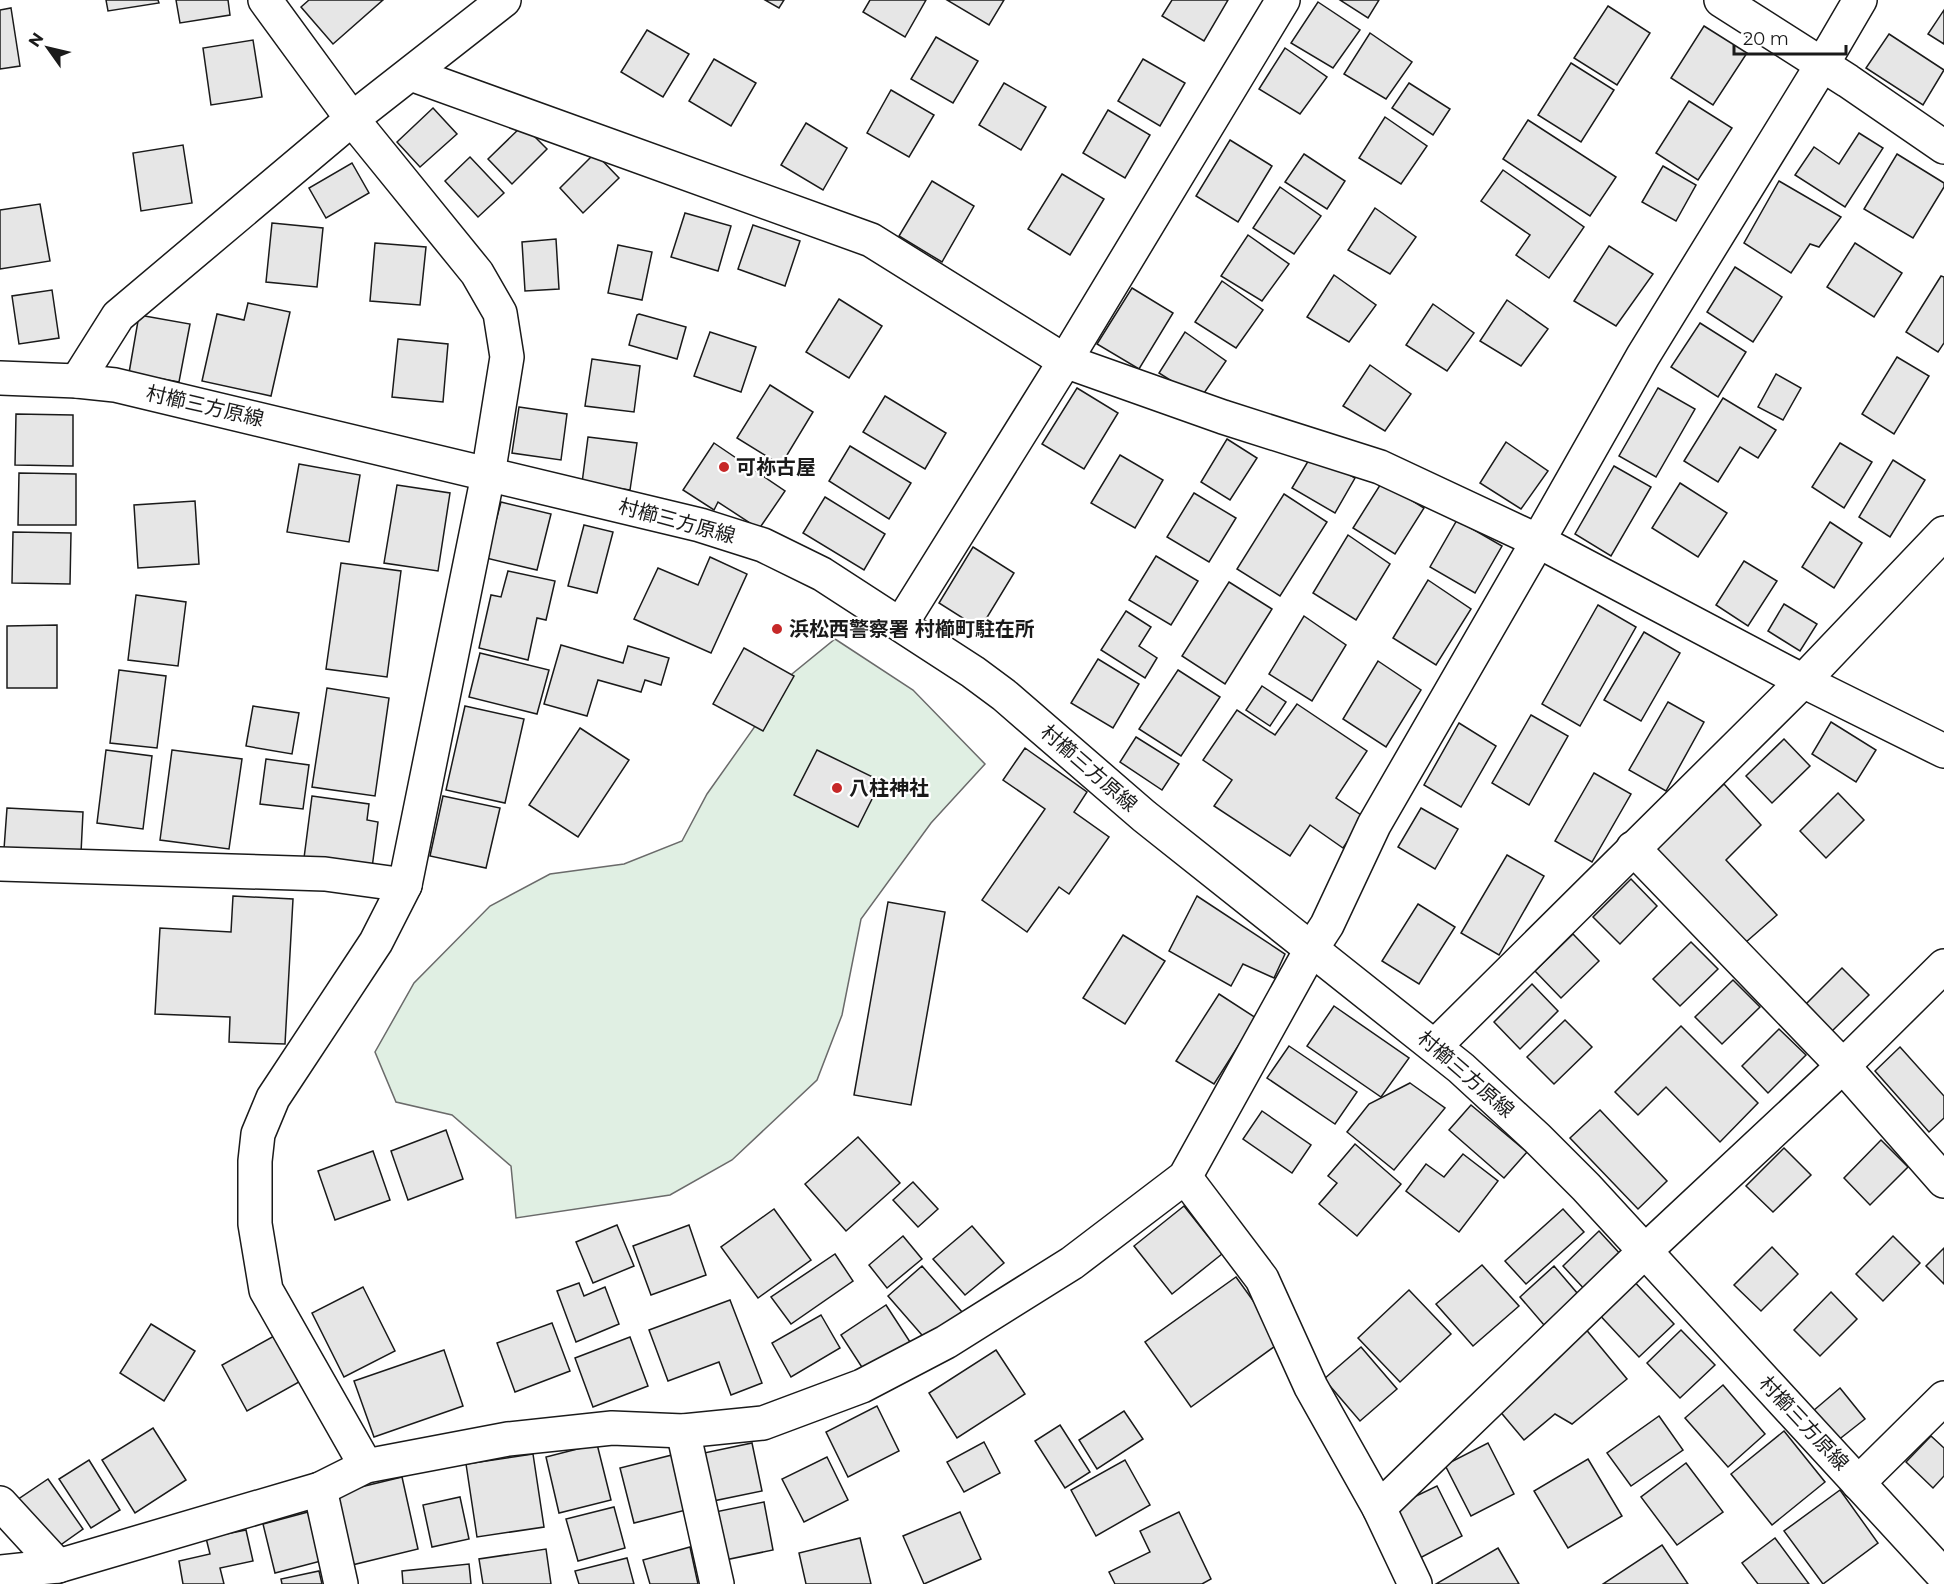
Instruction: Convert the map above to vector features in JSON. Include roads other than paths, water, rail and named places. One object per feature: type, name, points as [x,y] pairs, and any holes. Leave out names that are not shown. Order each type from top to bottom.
[{"type":"street","points":[[265,0],[352,119],[477,273],[500,313],[507,357],[488,475],[405,885],[376,942],[273,1098],[258,1134],[255,1161],[255,1224],[266,1290],[366,1466]]},
{"type":"street","points":[[77,381],[118,315],[352,119],[504,0]]},
{"type":"street","points":[[902,624],[1065,362],[1283,0]]},
{"type":"street","points":[[1721,0],[1944,147]]},
{"type":"street","points":[[0,1572],[58,1566],[320,1489],[366,1466],[508,1439],[612,1428],[683,1431],[763,1423],[862,1386],[946,1342],[1072,1263],[1185,1177],[1327,925],[1374,825],[1643,356],[1860,0]]},
{"type":"street","points":[[411,74],[871,240],[1065,362],[1223,417],[1380,467],[1538,541],[1803,681],[1944,751]]},
{"type":"street","name":"村櫛三方原線","points":[[0,378],[77,381],[115,385],[153,393],[700,525],[763,545],[822,574],[902,624],[1004,695],[1152,823],[1435,1046],[1487,1091],[1586,1187],[1944,1576]]},
{"type":"street","points":[[1435,1046],[1803,681],[1944,533]]},
{"type":"street","points":[[1633,849],[1843,1066],[1944,1181]]},
{"type":"street","points":[[0,864],[325,874],[405,885]]},
{"type":"street","points":[[1379,1508],[1645,1251],[1843,1066],[1944,966]]},
{"type":"street","points":[[1185,1177],[1262,1279],[1311,1387],[1379,1508],[1415,1584]]},
{"type":"street","points":[[1858,1483],[1944,1398]]},
{"type":"street","points":[[683,1431],[717,1584]]},
{"type":"street","points":[[320,1489],[341,1584]]},
{"type":"street","points":[[0,1503],[58,1566]]},
{"type":"place","name":"可祢古屋","points":[[724,467]]},
{"type":"place","name":"浜松西警察署 村櫛町駐在所","points":[[777,629]]},
{"type":"place","name":"八柱神社","points":[[837,788]]}]
